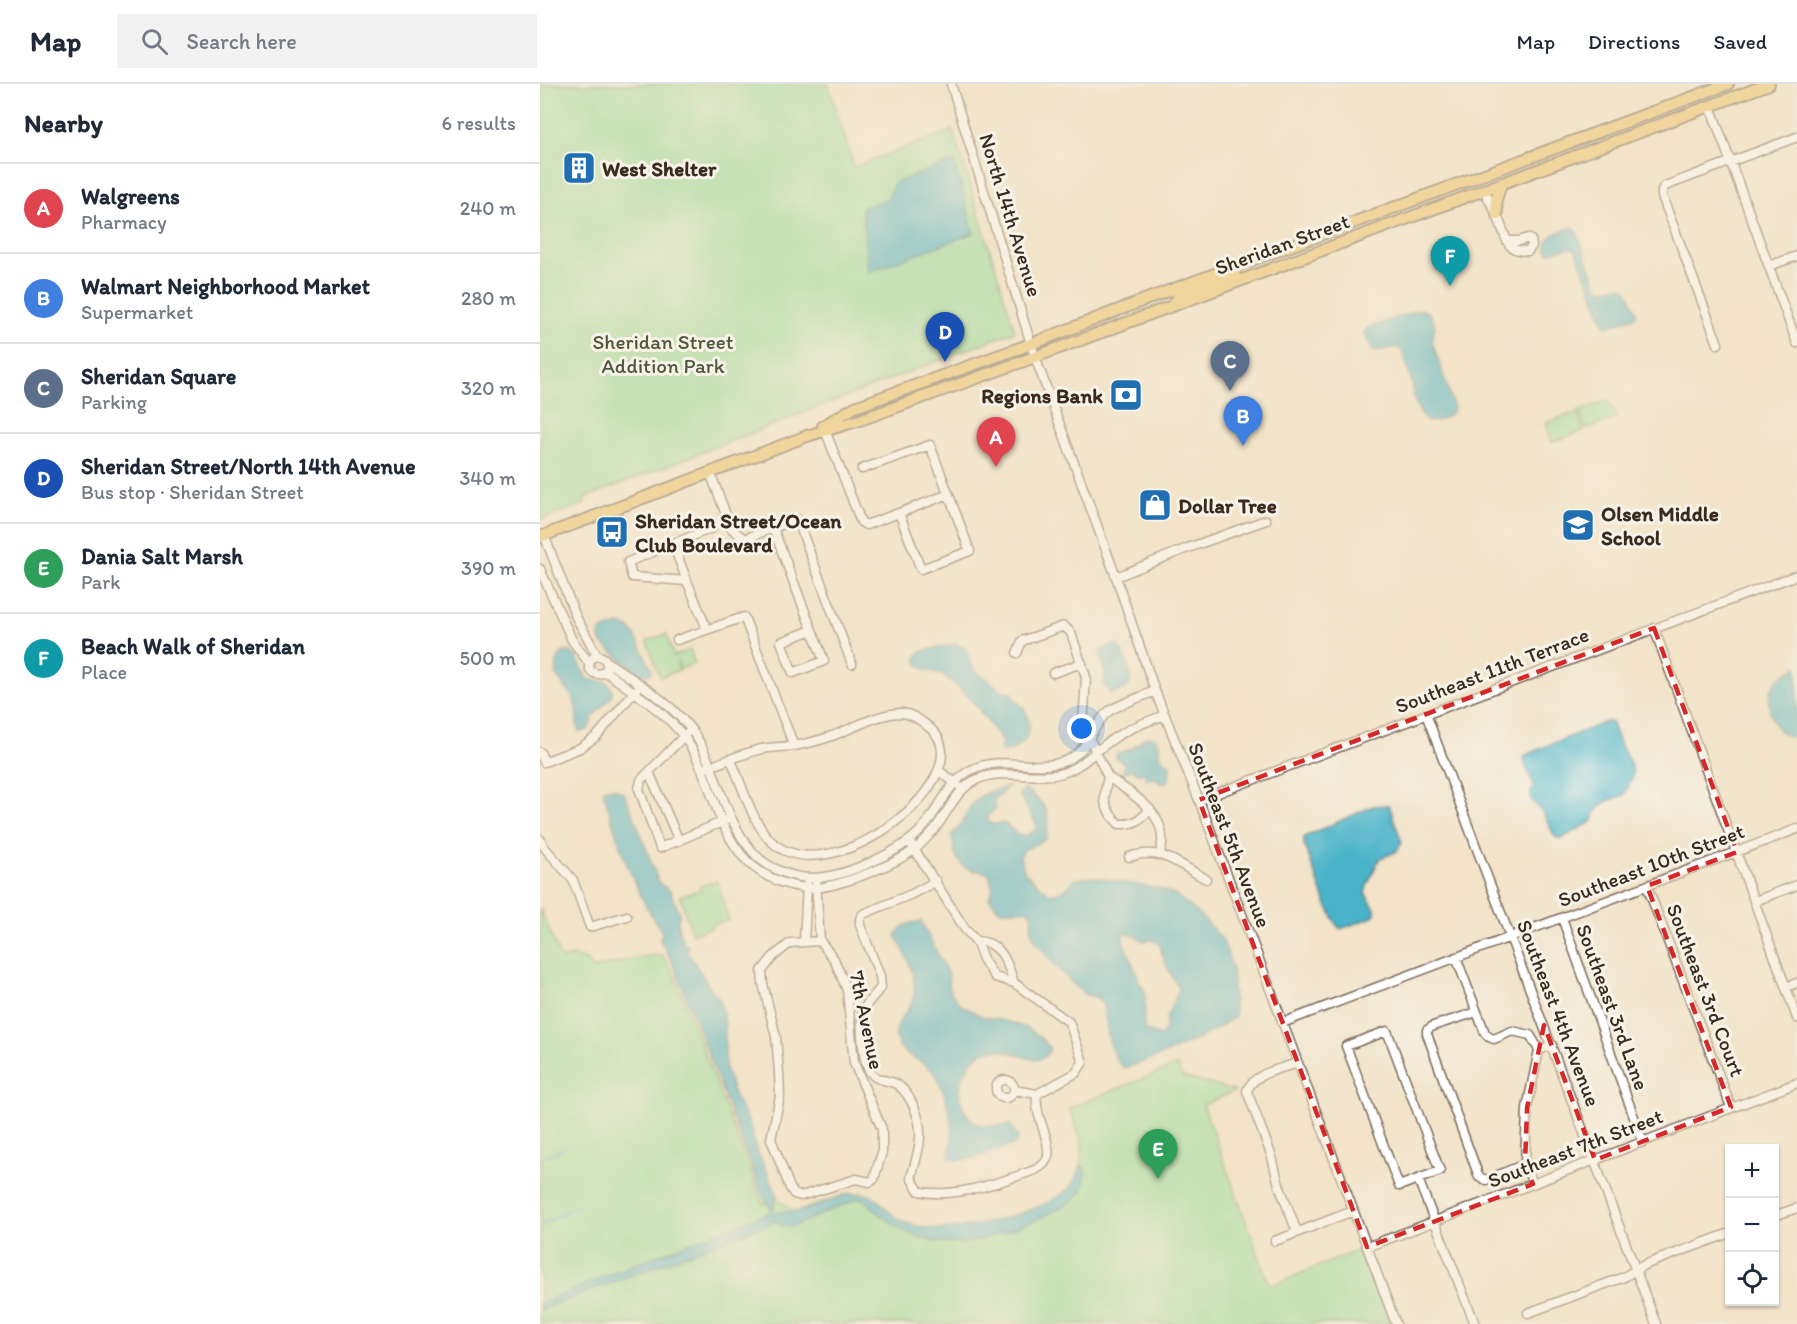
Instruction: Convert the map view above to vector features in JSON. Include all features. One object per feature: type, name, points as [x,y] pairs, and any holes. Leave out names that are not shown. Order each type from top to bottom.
[{"type":"main road","name":"Sheridan Street","points":[[807,436],[855,407],[1031,344],[1728,84]]},
{"type":"main road","name":"Sheridan Street","points":[[542,536],[807,436],[1035,357],[1769,84]]},
{"type":"main road","points":[[1484,190],[1489,181],[1500,174],[1559,153],[1572,142]]},
{"type":"main road","points":[[1375,231],[1396,218],[1455,196],[1463,183]]},
{"type":"main road","points":[[1497,215],[1496,200],[1501,184]]},
{"type":"main road","points":[[1260,274],[1266,264],[1344,234],[1356,223]]},
{"type":"main road","points":[[1172,306],[1181,294],[1251,269],[1260,258]]},
{"type":"street","name":"North 14th Avenue","points":[[951,84],[1035,357]]},
{"type":"street","points":[[1710,106],[1797,343]]},
{"type":"street","points":[[1718,344],[1662,196],[1662,190],[1665,186],[1797,137]]},
{"type":"street","points":[[1484,190],[1497,215],[1507,243],[1515,249],[1528,251],[1532,248],[1531,240],[1526,238],[1507,243]]},
{"type":"street","points":[[1769,266],[1797,256]]},
{"type":"street","name":"Southeast 5th Avenue","points":[[1035,357],[1116,576],[1155,691],[1199,800],[1396,1324]]},
{"type":"street","points":[[825,430],[861,522],[866,525],[949,494]]},
{"type":"street","points":[[862,469],[930,445],[970,551],[921,569],[899,513]]},
{"type":"street","points":[[708,473],[731,528],[744,539],[797,519],[852,664]]},
{"type":"street","points":[[1116,576],[1266,520]]},
{"type":"street","points":[[687,581],[632,577],[628,562],[712,528]]},
{"type":"street","points":[[773,528],[824,661],[793,673],[781,642],[812,630]]},
{"type":"street","points":[[542,536],[576,617],[597,656]]},
{"type":"street","points":[[673,544],[707,629]]},
{"type":"street","points":[[540,569],[572,640],[589,663],[590,669],[600,674],[606,666]]},
{"type":"street","name":"Southeast 11th Terrace","points":[[1199,800],[1797,575]]},
{"type":"street","points":[[677,640],[744,617],[794,746]]},
{"type":"street","points":[[1017,653],[1022,641],[1064,626],[1071,633],[1086,677],[1083,725],[1108,777],[1104,803],[1109,814],[1119,824],[1130,824],[1143,818],[1150,809]]},
{"type":"street","points":[[1654,628],[1797,1018]]},
{"type":"street","points":[[589,663],[592,658],[603,657],[606,666],[633,693],[660,713],[684,737],[707,767],[745,843],[766,864],[780,871],[813,881],[848,880],[889,864],[915,849],[934,829],[959,786],[990,775],[1058,774],[1079,766],[1120,734],[1165,715]]},
{"type":"street","points":[[1053,673],[1082,663]]},
{"type":"street","points":[[606,666],[640,685],[667,705],[691,730],[700,743],[722,822],[734,844],[756,869],[767,876],[807,888]]},
{"type":"street","points":[[540,752],[542,765],[580,748],[597,736],[640,685]]},
{"type":"street","points":[[813,881],[820,941],[804,942],[807,888],[813,881],[876,860],[909,841],[923,828],[971,770],[984,765],[1010,763],[1035,765],[1065,761],[1076,755],[1090,741],[1109,711],[1155,691]]},
{"type":"street","points":[[660,713],[667,705]]},
{"type":"street","points":[[707,767],[762,749],[794,746],[829,737],[885,715],[905,713],[920,719],[934,730],[942,746],[943,756],[939,771],[913,807],[889,828],[840,851],[819,856],[784,850],[772,842],[760,828],[731,760]]},
{"type":"street","name":"Southeast 4th Avenue","points":[[1426,714],[1656,1324]]},
{"type":"street","points":[[691,730],[641,780],[639,789],[660,848],[732,819]]},
{"type":"street","points":[[939,771],[959,786]]},
{"type":"street","points":[[649,772],[679,841]]},
{"type":"street","points":[[1108,777],[1150,809],[1160,823],[1163,842],[1160,854]]},
{"type":"street","name":"Southeast 10th Street","points":[[1282,1023],[1797,829]]},
{"type":"street","points":[[540,839],[573,880],[590,927],[627,916]]},
{"type":"street","points":[[909,841],[965,929],[976,941],[984,962],[995,977],[1014,983],[1069,1022],[1083,1062],[1076,1073],[1037,1094],[1014,1090]]},
{"type":"street","points":[[1128,857],[1144,852],[1160,854],[1206,879]]},
{"type":"street","points":[[936,881],[912,894],[863,914],[860,919],[860,925],[880,976],[881,987],[864,1008],[862,1016],[864,1057],[869,1071],[877,1079],[897,1085],[909,1096],[920,1119],[922,1132],[911,1178],[915,1187],[919,1191],[930,1194],[984,1187],[1035,1170],[1043,1165],[1048,1157],[1048,1150],[1036,1103],[1037,1094]]},
{"type":"street","points":[[1755,901],[1797,885]]},
{"type":"street","name":"Southeast 3rd Court","points":[[1647,886],[1731,1107]]},
{"type":"street","name":"Southeast 3rd Lane","points":[[1562,918],[1642,1142]]},
{"type":"street","points":[[805,920],[819,921]]},
{"type":"street","name":"7th Avenue","points":[[804,942],[790,943],[773,957],[762,971],[776,1037],[779,1073],[780,1096],[771,1139],[794,1194],[801,1196],[856,1179],[870,1182],[874,1179],[882,1152],[882,1129],[854,1063],[847,990],[834,959],[820,941]]},
{"type":"street","points":[[976,941],[988,941],[1000,951],[1006,960],[1014,983]]},
{"type":"street","points":[[1456,957],[1489,1037],[1494,1039],[1512,1030],[1530,1035],[1539,1050],[1527,1108],[1525,1164],[1533,1184]]},
{"type":"street","points":[[1786,987],[1797,983]]},
{"type":"street","points":[[1477,1012],[1432,1026],[1427,1030],[1427,1034],[1479,1177],[1486,1180],[1525,1164]]},
{"type":"street","points":[[1387,1032],[1440,1171],[1418,1179],[1399,1186],[1346,1046],[1387,1032]]},
{"type":"street","points":[[1539,1050],[1552,1045]]},
{"type":"street","points":[[1297,1063],[1255,1078],[1247,1091],[1272,1156],[1279,1185],[1297,1232]]},
{"type":"street","name":"Southeast 7th Street","points":[[1367,1247],[1797,1083]]},
{"type":"street","points":[[1418,1179],[1475,1324]]},
{"type":"street","points":[[1779,1214],[1797,1208]]},
{"type":"street","points":[[1275,1241],[1353,1210]]},
{"type":"street","points":[[1528,1313],[1624,1277],[1636,1270],[1725,1235]]},
{"type":"highlighted area","points":[[1654,628],[1737,852],[1647,886],[1731,1107],[1595,1160],[1544,1025],[1527,1108],[1525,1164],[1533,1184],[1367,1247],[1199,800]]},
{"type":"green space","name":"Sheridan Street Addition Park","points":[[540,84],[828,84],[854,167],[953,130],[1015,331],[584,498],[585,504],[540,520]]},
{"type":"green space","points":[[1609,400],[1616,418],[1586,429],[1579,411]]},
{"type":"green space","points":[[1577,412],[1584,431],[1552,442],[1546,423]]},
{"type":"green space","points":[[666,634],[674,656],[690,650],[695,664],[680,669],[677,661],[679,670],[660,677],[647,641]]},
{"type":"green space","points":[[717,881],[729,920],[692,934],[680,896],[700,890],[700,886]]},
{"type":"green space","points":[[540,908],[561,959],[572,956],[587,960],[593,969],[634,958],[661,954],[672,970],[763,1204],[777,1199],[796,1212],[849,1193],[857,1199],[863,1199],[883,1217],[930,1241],[973,1241],[1002,1233],[1061,1207],[1086,1175],[1084,1167],[1081,1166],[1082,1143],[1069,1108],[1177,1065],[1182,1077],[1235,1091],[1203,1105],[1270,1286],[1361,1249],[1390,1324],[540,1324]]},
{"type":"water","points":[[954,161],[974,233],[868,272],[862,208],[888,198],[894,183]]},
{"type":"water","points":[[1573,227],[1597,285],[1603,289],[1620,286],[1627,289],[1637,313],[1635,317],[1610,326],[1605,325],[1575,249],[1567,248],[1549,253],[1546,250],[1551,237]]},
{"type":"water","points":[[1421,309],[1430,314],[1435,326],[1432,341],[1454,408],[1446,417],[1431,422],[1427,422],[1417,406],[1403,353],[1399,348],[1373,351],[1364,333],[1367,328]]},
{"type":"water","points":[[619,625],[629,628],[635,635],[652,670],[650,674],[644,676],[637,674],[601,642],[600,631]]},
{"type":"water","points":[[956,644],[965,648],[975,672],[1000,690],[1012,693],[1027,713],[1028,733],[1023,742],[1014,750],[1002,752],[1000,749],[1002,743],[994,730],[963,692],[942,675],[922,668],[917,661],[917,655],[922,651]]},
{"type":"water","points":[[1116,644],[1127,664],[1130,681],[1126,688],[1111,694],[1104,686],[1105,671],[1100,652]]},
{"type":"water","points":[[570,651],[577,657],[587,679],[607,682],[612,689],[612,696],[593,717],[588,730],[579,732],[572,696],[559,680],[555,670],[562,653]]},
{"type":"water","points":[[1797,667],[1797,737],[1789,737],[1777,727],[1770,712],[1769,703],[1774,684],[1779,678]]},
{"type":"water","points":[[1608,721],[1612,723],[1632,768],[1631,782],[1623,796],[1599,806],[1593,821],[1561,839],[1555,837],[1543,813],[1531,800],[1534,785],[1525,766],[1524,757]]},
{"type":"water","points":[[1152,736],[1158,742],[1161,757],[1170,765],[1169,781],[1161,784],[1155,778],[1146,779],[1146,774],[1133,770],[1123,772],[1124,763],[1116,758],[1116,754],[1131,749],[1146,737]]},
{"type":"water","points":[[1007,787],[1000,796],[996,797],[994,803],[996,808],[988,816],[988,821],[992,824],[1004,823],[1021,835],[1035,831],[1037,825],[1019,795],[1023,789],[1042,803],[1047,815],[1046,839],[1024,850],[1020,857],[1025,873],[1050,894],[1065,890],[1074,879],[1092,877],[1161,889],[1177,896],[1196,911],[1223,940],[1232,967],[1235,1016],[1213,1031],[1167,1053],[1125,1068],[1119,1063],[1114,1056],[1108,1037],[1101,1001],[1093,996],[1085,995],[1045,954],[1033,936],[1032,915],[1027,910],[999,910],[989,898],[993,890],[989,874],[973,871],[958,861],[952,834],[978,798],[988,792]],"holes":[[[1126,933],[1143,941],[1151,940],[1159,943],[1165,963],[1179,989],[1160,1036],[1145,1030],[1144,990],[1138,982],[1138,976],[1123,941]]]},
{"type":"water","points":[[614,788],[624,793],[659,883],[670,891],[680,914],[679,928],[684,943],[687,944],[687,951],[720,1000],[725,1023],[725,1068],[735,1097],[750,1125],[754,1144],[777,1194],[773,1212],[801,1211],[842,1196],[858,1193],[873,1197],[893,1215],[910,1224],[926,1228],[968,1226],[1015,1215],[1054,1199],[1069,1188],[1081,1166],[1084,1167],[1085,1178],[1080,1193],[1073,1200],[1031,1222],[985,1238],[958,1243],[934,1241],[911,1234],[878,1213],[863,1199],[857,1199],[794,1226],[784,1226],[775,1221],[540,1310],[540,1303],[769,1213],[771,1207],[764,1199],[674,966],[660,940],[662,932],[634,882],[603,790]]},
{"type":"water","points":[[1389,805],[1402,843],[1396,852],[1379,859],[1367,886],[1365,893],[1375,909],[1375,914],[1341,929],[1337,926],[1325,901],[1304,844],[1304,837],[1373,806]]},
{"type":"water","points":[[921,921],[948,974],[950,991],[960,1005],[984,1017],[1026,1028],[1038,1035],[1050,1048],[1044,1057],[1036,1060],[1002,1050],[989,1050],[977,1056],[966,1071],[961,1083],[962,1103],[965,1111],[974,1122],[980,1124],[994,1126],[1010,1124],[1018,1137],[1017,1143],[966,1160],[949,1159],[951,1121],[947,1102],[936,1077],[927,1066],[906,1054],[898,1045],[896,1038],[899,1023],[912,1001],[915,985],[911,967],[896,936],[903,927]]},
{"type":"waterway","points":[[540,1159],[564,1148]]},
{"type":"waterway","points":[[540,1226],[578,1204]]},
{"type":"place","name":"West Shelter","points":[[579,168]]},
{"type":"place","name":"Beach Walk of Sheridan","points":[[1450,286]]},
{"type":"place","name":"Sheridan Street/North 14th Avenue","points":[[945,362]]},
{"type":"place","name":"Sheridan Square","points":[[1230,391]]},
{"type":"place","name":"Regions Bank","points":[[1126,395]]},
{"type":"place","name":"Walmart Neighborhood Market","points":[[1243,446]]},
{"type":"place","name":"Walgreens","points":[[996,467]]},
{"type":"place","name":"Dollar Tree","points":[[1155,505]]},
{"type":"place","name":"Olsen Middle School","points":[[1578,525]]},
{"type":"place","name":"Sheridan Street/Ocean Club Boulevard","points":[[612,532]]},
{"type":"place","name":"Dania Salt Marsh","points":[[1158,1179]]}]
